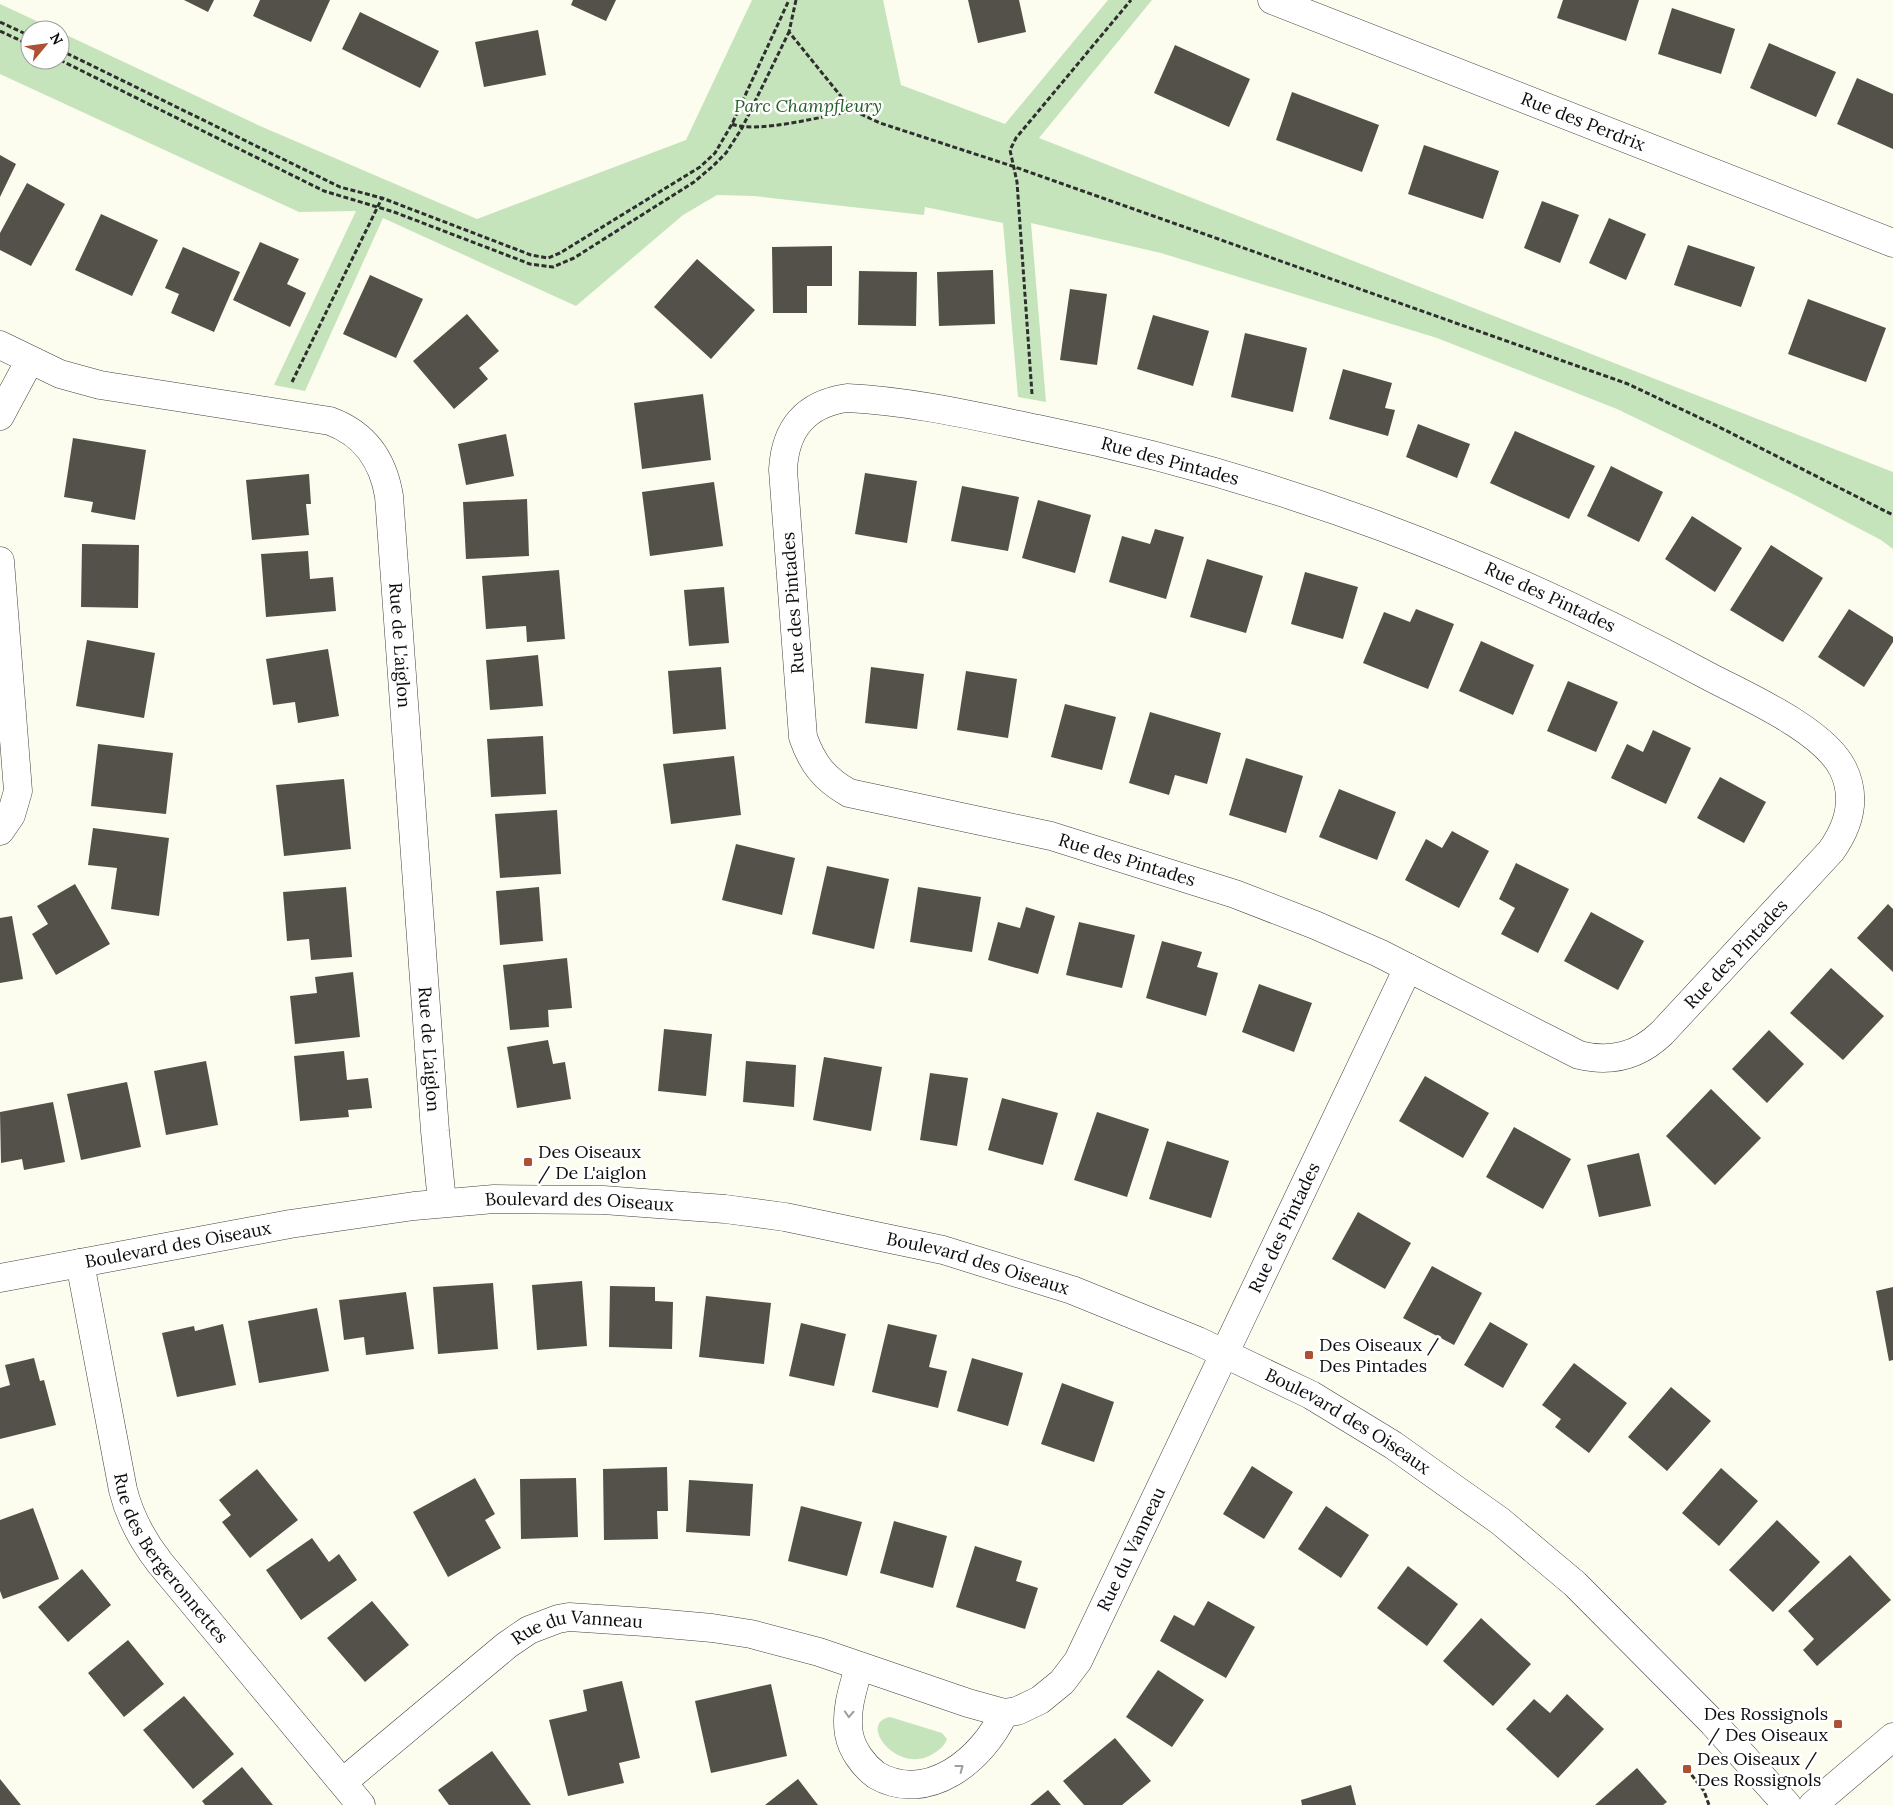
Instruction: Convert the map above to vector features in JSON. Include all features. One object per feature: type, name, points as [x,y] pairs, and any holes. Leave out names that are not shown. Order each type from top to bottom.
[{"type":"street","name":"Rue des Perdrix","points":[[1272,0],[1893,242]]},
{"type":"street","name":"Rue de L'aiglon","points":[[0,345],[73,379],[100,385],[330,421],[353,432],[378,460],[384,471],[389,496],[434,1121],[442,1202]]},
{"type":"street","points":[[0,416],[30,360]]},
{"type":"street","name":"Rue des Pintades","points":[[847,398],[954,413],[1155,455],[1317,502],[1397,531],[1476,563],[1553,597],[1629,634],[1798,726],[1828,748],[1843,768],[1850,793],[1849,818],[1845,830],[1831,851],[1662,1033],[1640,1050],[1610,1059],[1579,1055],[1408,968],[1343,937],[1277,909],[1145,865],[1051,836],[848,793],[828,780],[812,760],[803,737],[783,470],[790,436],[804,416],[824,403],[847,398]]},
{"type":"street","points":[[0,562],[18,791],[12,815],[0,831]]},
{"type":"street","name":"Rue des Pintades","points":[[1224,1353],[1408,968]]},
{"type":"street","name":"Boulevard des Oiseaux","points":[[0,1278],[290,1224],[442,1202],[519,1198],[638,1202],[756,1213],[850,1229],[943,1250],[1072,1290],[1136,1314],[1311,1394],[1393,1445],[1500,1521],[1601,1608],[1714,1723],[1787,1805]]},
{"type":"street","name":"Rue des Bergeronnettes","points":[[80,1262],[123,1490],[130,1515],[136,1527],[160,1563],[361,1805]]},
{"type":"street","name":"Rue du Vanneau","points":[[342,1782],[529,1630],[569,1617],[731,1630],[780,1641],[974,1705],[1004,1713],[1017,1711],[1040,1700],[1062,1682],[1078,1661],[1224,1353]]},
{"type":"street","points":[[859,1667],[848,1712],[852,1742],[855,1751],[869,1770],[894,1784],[917,1788],[928,1787],[941,1782],[980,1752],[998,1727],[1004,1713]]},
{"type":"street","points":[[1813,1805],[1893,1737]]},
{"type":"path","points":[[70,55],[325,180],[351,190],[382,198],[531,255],[548,258],[567,250],[700,167],[715,153],[732,124],[789,0]]},
{"type":"path","points":[[70,65],[324,191],[377,207],[530,264],[553,266],[574,258],[694,182],[726,153],[742,128],[789,32],[796,0]]},
{"type":"path","points":[[1032,400],[1015,167],[1010,150],[1016,138],[1131,0]]},
{"type":"path","points":[[0,22],[20,31]]},
{"type":"path","points":[[0,32],[20,41]]},
{"type":"path","points":[[789,32],[852,110],[880,122],[1015,167],[1628,384],[1717,426],[1893,515]]},
{"type":"path","points":[[732,124],[742,128],[852,110]]},
{"type":"path","points":[[289,388],[382,198]]},
{"type":"path","points":[[1687,1769],[1704,1791],[1708,1805]]},
{"type":"green space","name":"Parc Champfleury","points":[[752,0],[883,0],[901,85],[1005,124],[1108,0],[1152,0],[1039,138],[1893,472],[1893,549],[1881,540],[1795,495],[1617,409],[1437,338],[1161,253],[1031,223],[1046,402],[1018,397],[1003,223],[925,207],[924,215],[754,196],[717,195],[683,215],[576,306],[383,218],[305,391],[274,385],[356,211],[299,212],[0,74],[0,4],[34,20],[20,20],[20,70],[70,70],[70,37],[260,126],[477,219],[686,140]]},
{"type":"green space","points":[[890,1717],[942,1733],[947,1739],[931,1755],[918,1759],[906,1758],[894,1753],[885,1745],[880,1737],[878,1728],[881,1721]]},
{"type":"building","points":[[184,0],[214,0],[208,12]]},
{"type":"building","points":[[260,0],[330,0],[311,42],[253,16]]},
{"type":"building","points":[[573,0],[616,0],[606,21],[571,5]]},
{"type":"building","points":[[968,0],[1019,0],[1026,32],[978,43]]},
{"type":"building","points":[[1563,0],[1639,0],[1626,41],[1557,18]]},
{"type":"building","points":[[1672,8],[1735,29],[1721,74],[1658,54]]},
{"type":"building","points":[[360,12],[439,51],[420,88],[342,49]]},
{"type":"building","points":[[538,30],[546,75],[484,87],[475,42]]},
{"type":"building","points":[[1769,43],[1836,72],[1816,117],[1750,88]]},
{"type":"building","points":[[1175,45],[1250,79],[1229,127],[1154,93]]},
{"type":"building","points":[[1857,78],[1893,94],[1893,149],[1837,124]]},
{"type":"building","points":[[1292,92],[1379,125],[1362,172],[1276,140]]},
{"type":"building","points":[[1424,145],[1499,171],[1483,219],[1408,194]]},
{"type":"building","points":[[0,155],[16,164],[0,197]]},
{"type":"building","points":[[27,183],[65,204],[31,266],[0,250],[0,233]]},
{"type":"building","points":[[1542,201],[1579,215],[1560,263],[1524,248]]},
{"type":"building","points":[[101,214],[158,240],[132,296],[75,270]]},
{"type":"building","points":[[1609,218],[1646,234],[1626,280],[1589,263]]},
{"type":"building","points":[[260,242],[299,259],[287,284],[306,293],[290,327],[233,300]]},
{"type":"building","points":[[1688,245],[1755,267],[1741,307],[1674,285]]},
{"type":"building","points":[[832,246],[832,286],[807,286],[807,313],[773,313],[772,247]]},
{"type":"building","points":[[183,247],[240,272],[214,332],[171,313],[179,294],[165,288]]},
{"type":"building","points":[[697,259],[755,310],[711,359],[654,307]]},
{"type":"building","points":[[993,270],[995,324],[939,326],[937,272]]},
{"type":"building","points":[[859,271],[917,272],[916,326],[858,325]]},
{"type":"building","points":[[370,275],[423,299],[396,358],[343,334]]},
{"type":"building","points":[[1070,289],[1107,294],[1097,365],[1060,360]]},
{"type":"building","points":[[1808,299],[1886,328],[1866,382],[1788,354]]},
{"type":"building","points":[[467,314],[499,351],[479,368],[488,379],[454,409],[413,361]]},
{"type":"building","points":[[1153,315],[1209,331],[1193,386],[1137,369]]},
{"type":"building","points":[[1245,333],[1307,348],[1293,412],[1231,397]]},
{"type":"building","points":[[1343,369],[1392,383],[1385,408],[1395,410],[1388,436],[1329,419]]},
{"type":"building","points":[[703,394],[711,460],[642,469],[634,403]]},
{"type":"building","points":[[1418,424],[1470,444],[1457,478],[1406,457]]},
{"type":"building","points":[[1515,431],[1595,466],[1569,519],[1490,483]]},
{"type":"building","points":[[506,434],[514,476],[466,485],[458,444]]},
{"type":"building","points":[[73,438],[146,450],[135,520],[91,512],[93,502],[64,497]]},
{"type":"building","points":[[1611,466],[1663,492],[1639,542],[1587,516]]},
{"type":"building","points":[[865,473],[917,481],[907,543],[855,534]]},
{"type":"building","points":[[309,474],[311,504],[306,504],[309,535],[252,540],[246,480]]},
{"type":"building","points":[[714,482],[723,546],[650,556],[642,492]]},
{"type":"building","points":[[962,486],[1019,497],[1008,551],[951,541]]},
{"type":"building","points":[[527,499],[529,556],[466,559],[463,502]]},
{"type":"building","points":[[1038,500],[1091,515],[1075,573],[1022,558]]},
{"type":"building","points":[[1692,516],[1742,548],[1715,592],[1665,559]]},
{"type":"building","points":[[1155,529],[1184,537],[1166,599],[1109,582],[1122,536],[1150,544]]},
{"type":"building","points":[[82,544],[139,545],[138,608],[81,607]]},
{"type":"building","points":[[1771,545],[1823,578],[1783,642],[1730,610]]},
{"type":"building","points":[[308,551],[310,579],[333,577],[336,611],[266,617],[261,554]]},
{"type":"building","points":[[1207,559],[1263,576],[1246,633],[1190,617]]},
{"type":"building","points":[[559,570],[565,639],[527,642],[526,626],[486,629],[482,576]]},
{"type":"building","points":[[1305,572],[1358,587],[1343,639],[1291,624]]},
{"type":"building","points":[[724,587],[729,643],[689,646],[684,590]]},
{"type":"building","points":[[1416,609],[1454,624],[1428,689],[1363,663],[1384,612],[1410,622]]},
{"type":"building","points":[[1849,609],[1893,637],[1893,642],[1864,687],[1818,657]]},
{"type":"building","points":[[87,640],[155,653],[144,718],[76,706]]},
{"type":"building","points":[[1481,641],[1534,665],[1513,715],[1459,691]]},
{"type":"building","points":[[328,649],[339,716],[298,723],[295,702],[273,705],[266,659]]},
{"type":"building","points":[[538,655],[543,706],[490,710],[486,660]]},
{"type":"building","points":[[721,667],[726,729],[673,734],[668,671]]},
{"type":"building","points":[[871,667],[924,674],[917,729],[865,723]]},
{"type":"building","points":[[966,671],[1017,679],[1008,738],[957,730]]},
{"type":"building","points":[[1568,681],[1618,702],[1596,752],[1547,731]]},
{"type":"building","points":[[1065,704],[1116,717],[1102,770],[1051,757]]},
{"type":"building","points":[[1150,712],[1221,733],[1207,784],[1175,775],[1169,795],[1129,783]]},
{"type":"building","points":[[1653,730],[1691,748],[1666,804],[1611,778],[1627,744],[1643,752]]},
{"type":"building","points":[[543,736],[546,794],[491,797],[487,739]]},
{"type":"building","points":[[98,744],[173,753],[166,814],[91,806]]},
{"type":"building","points":[[734,756],[741,815],[671,824],[663,764]]},
{"type":"building","points":[[1246,758],[1303,776],[1286,833],[1229,815]]},
{"type":"building","points":[[1720,777],[1766,802],[1744,843],[1697,818]]},
{"type":"building","points":[[344,779],[351,849],[284,856],[276,785]]},
{"type":"building","points":[[1339,789],[1396,812],[1377,860],[1319,837]]},
{"type":"building","points":[[557,810],[561,874],[500,878],[495,814]]},
{"type":"building","points":[[93,828],[169,838],[159,916],[111,909],[117,868],[88,865]]},
{"type":"building","points":[[1452,831],[1489,851],[1459,908],[1405,880],[1426,839],[1442,848]]},
{"type":"building","points":[[736,844],[795,858],[782,915],[722,900]]},
{"type":"building","points":[[1516,863],[1569,889],[1538,953],[1501,934],[1515,908],[1499,899]]},
{"type":"building","points":[[827,866],[889,879],[874,949],[812,934]]},
{"type":"building","points":[[75,884],[110,944],[56,975],[32,934],[48,924],[37,906]]},
{"type":"building","points":[[346,887],[352,957],[311,960],[309,939],[287,941],[283,892]]},
{"type":"building","points":[[539,887],[543,941],[500,945],[496,891]]},
{"type":"building","points":[[918,887],[981,897],[972,952],[910,942]]},
{"type":"building","points":[[1888,904],[1893,909],[1893,972],[1857,938]]},
{"type":"building","points":[[1026,907],[1055,916],[1038,974],[988,960],[998,922],[1020,928]]},
{"type":"building","points":[[1591,912],[1644,941],[1618,990],[1564,961]]},
{"type":"building","points":[[12,916],[23,979],[0,983],[0,918]]},
{"type":"building","points":[[1079,922],[1135,935],[1122,988],[1066,975]]},
{"type":"building","points":[[1162,941],[1202,952],[1197,967],[1218,973],[1206,1016],[1146,998]]},
{"type":"building","points":[[567,958],[572,1008],[548,1010],[549,1027],[510,1030],[503,965]]},
{"type":"building","points":[[1831,968],[1884,1016],[1843,1060],[1790,1013]]},
{"type":"building","points":[[353,972],[360,1037],[295,1044],[290,996],[317,993],[315,977]]},
{"type":"building","points":[[1259,984],[1312,1003],[1294,1052],[1242,1032]]},
{"type":"building","points":[[664,1029],[712,1034],[706,1096],[658,1091]]},
{"type":"building","points":[[1769,1030],[1804,1064],[1767,1103],[1732,1069]]},
{"type":"building","points":[[548,1040],[553,1064],[565,1062],[571,1099],[517,1108],[507,1047]]},
{"type":"building","points":[[344,1051],[347,1080],[368,1078],[372,1108],[348,1110],[349,1117],[300,1121],[294,1056]]},
{"type":"building","points":[[824,1057],[882,1067],[871,1131],[813,1120]]},
{"type":"building","points":[[206,1061],[218,1125],[166,1135],[154,1071]]},
{"type":"building","points":[[746,1061],[796,1065],[794,1107],[743,1102]]},
{"type":"building","points":[[930,1073],[968,1078],[957,1146],[920,1140]]},
{"type":"building","points":[[1425,1076],[1489,1113],[1463,1158],[1399,1121]]},
{"type":"building","points":[[127,1082],[141,1147],[81,1160],[67,1094]]},
{"type":"building","points":[[1711,1089],[1761,1138],[1715,1185],[1666,1136]]},
{"type":"building","points":[[1002,1098],[1058,1113],[1043,1165],[988,1150]]},
{"type":"building","points":[[53,1102],[65,1162],[24,1170],[22,1159],[1,1163],[0,1112]]},
{"type":"building","points":[[1097,1112],[1149,1129],[1127,1197],[1074,1180]]},
{"type":"building","points":[[1514,1127],[1571,1159],[1543,1209],[1486,1177]]},
{"type":"building","points":[[1167,1141],[1229,1161],[1211,1218],[1149,1199]]},
{"type":"building","points":[[1639,1153],[1651,1206],[1599,1217],[1587,1165]]},
{"type":"building","points":[[1358,1212],[1411,1243],[1385,1289],[1332,1259]]},
{"type":"building","points":[[1432,1266],[1482,1293],[1454,1345],[1403,1318]]},
{"type":"building","points":[[582,1281],[587,1346],[537,1350],[532,1285]]},
{"type":"building","points":[[493,1283],[498,1349],[438,1354],[433,1287]]},
{"type":"building","points":[[610,1286],[655,1287],[655,1301],[673,1302],[672,1349],[609,1347]]},
{"type":"building","points":[[1893,1287],[1893,1360],[1889,1361],[1876,1291]]},
{"type":"building","points":[[406,1292],[414,1349],[366,1355],[364,1337],[344,1340],[339,1300]]},
{"type":"building","points":[[706,1296],[771,1303],[764,1364],[699,1357]]},
{"type":"building","points":[[317,1308],[329,1371],[259,1383],[248,1321]]},
{"type":"building","points":[[1490,1322],[1528,1344],[1503,1388],[1464,1365]]},
{"type":"building","points":[[801,1323],[846,1334],[834,1386],[789,1376]]},
{"type":"building","points":[[223,1324],[236,1385],[177,1397],[162,1333],[194,1326],[195,1331]]},
{"type":"building","points":[[888,1324],[937,1335],[929,1367],[947,1371],[938,1408],[872,1392]]},
{"type":"building","points":[[34,1358],[40,1381],[44,1380],[56,1425],[0,1439],[0,1388],[10,1385],[5,1365]]},
{"type":"building","points":[[972,1358],[1023,1373],[1008,1426],[957,1411]]},
{"type":"building","points":[[1574,1363],[1627,1403],[1589,1453],[1555,1427],[1561,1419],[1542,1405]]},
{"type":"building","points":[[1062,1383],[1114,1402],[1094,1462],[1041,1444]]},
{"type":"building","points":[[1671,1387],[1711,1421],[1667,1471],[1628,1437]]},
{"type":"building","points":[[1252,1466],[1293,1492],[1264,1539],[1223,1514]]},
{"type":"building","points":[[667,1467],[668,1511],[657,1511],[658,1539],[604,1540],[603,1469]]},
{"type":"building","points":[[1721,1468],[1758,1501],[1719,1546],[1682,1513]]},
{"type":"building","points":[[257,1469],[298,1520],[250,1558],[222,1522],[231,1515],[219,1500]]},
{"type":"building","points":[[475,1478],[495,1514],[485,1520],[501,1548],[448,1577],[413,1512]]},
{"type":"building","points":[[576,1478],[578,1537],[521,1539],[520,1479]]},
{"type":"building","points":[[689,1480],[753,1484],[750,1536],[686,1532]]},
{"type":"building","points":[[801,1506],[862,1522],[847,1576],[788,1561]]},
{"type":"building","points":[[1326,1506],[1369,1535],[1341,1578],[1298,1549]]},
{"type":"building","points":[[33,1508],[59,1579],[3,1599],[0,1591],[0,1520]]},
{"type":"building","points":[[1777,1520],[1820,1562],[1773,1612],[1729,1570]]},
{"type":"building","points":[[894,1521],[947,1536],[933,1588],[880,1573]]},
{"type":"building","points":[[312,1538],[329,1562],[339,1554],[357,1580],[301,1620],[266,1570]]},
{"type":"building","points":[[975,1546],[1022,1561],[1016,1581],[1038,1588],[1025,1629],[956,1607]]},
{"type":"building","points":[[1850,1555],[1891,1600],[1817,1666],[1803,1650],[1814,1639],[1788,1611]]},
{"type":"building","points":[[1408,1566],[1458,1604],[1427,1646],[1377,1608]]},
{"type":"building","points":[[82,1569],[111,1605],[68,1642],[38,1607]]},
{"type":"building","points":[[372,1601],[409,1645],[365,1682],[327,1638]]},
{"type":"building","points":[[1208,1601],[1255,1627],[1226,1678],[1160,1641],[1174,1615],[1194,1626]]},
{"type":"building","points":[[1481,1618],[1531,1664],[1493,1706],[1443,1661]]},
{"type":"building","points":[[128,1640],[164,1684],[124,1717],[88,1673]]},
{"type":"building","points":[[1158,1670],[1204,1700],[1172,1747],[1126,1717]]},
{"type":"building","points":[[622,1681],[640,1758],[619,1763],[624,1783],[568,1796],[549,1720],[587,1711],[583,1690]]},
{"type":"building","points":[[771,1684],[787,1756],[711,1773],[695,1701]]},
{"type":"building","points":[[1567,1694],[1604,1729],[1558,1778],[1506,1729],[1534,1699],[1550,1713]]},
{"type":"building","points":[[184,1696],[234,1754],[193,1789],[143,1730]]},
{"type":"building","points":[[1115,1738],[1151,1781],[1122,1805],[1084,1805],[1063,1781]]},
{"type":"building","points":[[492,1751],[531,1805],[449,1805],[438,1790]]},
{"type":"building","points":[[242,1767],[273,1805],[205,1805],[202,1801]]},
{"type":"building","points":[[1637,1768],[1667,1802],[1663,1805],[1595,1805]]},
{"type":"building","points":[[0,1779],[21,1805],[0,1805]]},
{"type":"building","points":[[798,1779],[818,1805],[765,1805]]},
{"type":"building","points":[[1351,1785],[1356,1805],[1302,1805],[1301,1800]]},
{"type":"building","points":[[1048,1790],[1061,1805],[1030,1805]]},
{"type":"place","name":"Des Oiseaux / De L'aiglon","points":[[528,1162]]},
{"type":"place","name":"Des Oiseaux / Des Pintades","points":[[1309,1355]]},
{"type":"place","name":"Des Rossignols / Des Oiseaux","points":[[1838,1724]]},
{"type":"place","name":"Des Oiseaux / Des Rossignols","points":[[1687,1769]]}]
